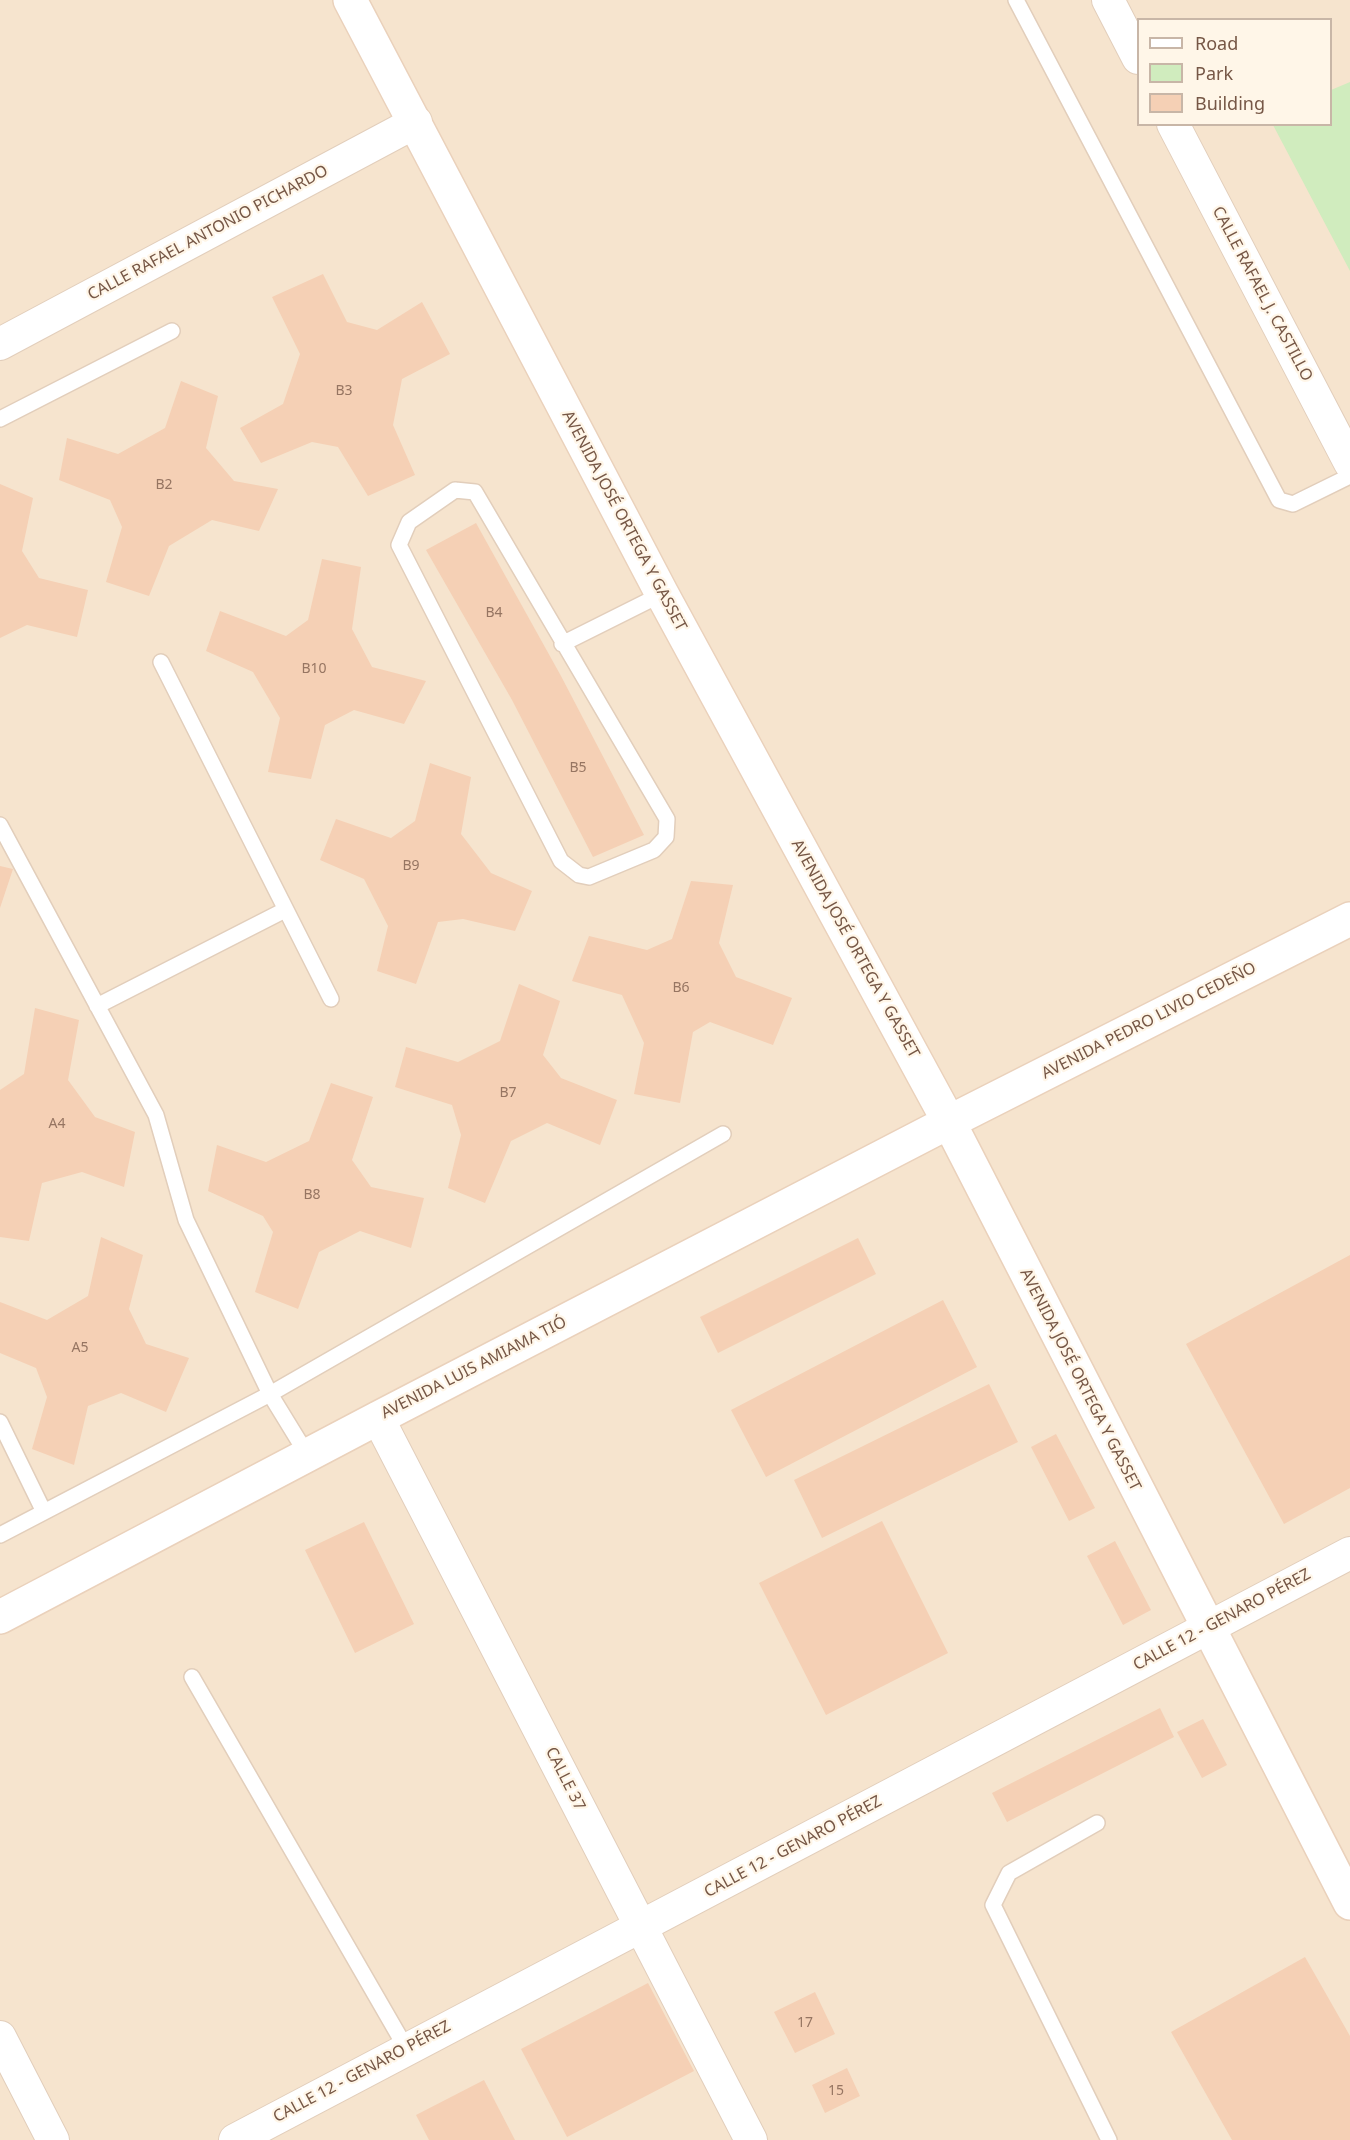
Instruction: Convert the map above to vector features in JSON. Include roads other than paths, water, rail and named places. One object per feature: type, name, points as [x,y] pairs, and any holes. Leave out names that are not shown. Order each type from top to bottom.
[{"type":"main road","name":"AVENIDA JOSÉ ORTEGA Y GASSET","points":[[350,0],[662,594],[949,1122],[1206,1628],[1350,1903]]},
{"type":"main road","name":"AVENIDA PEDRO LIVIO CEDEÑO","points":[[949,1122],[1350,919]]},
{"type":"main road","name":"AVENIDA LUIS AMIAMA TIÓ","points":[[0,1617],[949,1122]]},
{"type":"street","points":[[1108,0],[1137,56]]},
{"type":"street","name":"CALLE RAFAEL ANTONIO PICHARDO","points":[[0,344],[416,122]]},
{"type":"street","name":"CALLE RAFAEL J. CASTILLO","points":[[1174,126],[1350,463]]},
{"type":"street","name":"CALLE 37","points":[[378,1418],[751,2140]]},
{"type":"street","name":"CALLE 12 - GENARO PÉREZ","points":[[235,2140],[406,2048],[642,1928],[1350,1553]]},
{"type":"street","points":[[0,2037],[52,2140]]},
{"type":"lane","points":[[1016,0],[1279,500],[1293,504],[1350,476]]},
{"type":"lane","points":[[0,419],[172,331]]},
{"type":"lane","points":[[454,490],[475,492],[562,644],[667,819],[666,837],[654,850],[589,877],[579,875],[561,861],[399,545],[409,522],[454,490]]},
{"type":"lane","points":[[562,644],[662,594]]},
{"type":"lane","points":[[161,662],[332,999]]},
{"type":"lane","points":[[0,825],[156,1115],[186,1220],[270,1394],[308,1456]]},
{"type":"lane","points":[[97,1006],[285,910]]},
{"type":"lane","points":[[0,1535],[270,1394],[723,1134]]},
{"type":"lane","points":[[0,1422],[44,1512]]},
{"type":"lane","points":[[192,1677],[406,2048]]},
{"type":"lane","points":[[1097,1823],[1009,1873],[993,1905],[1108,2140]]}]
